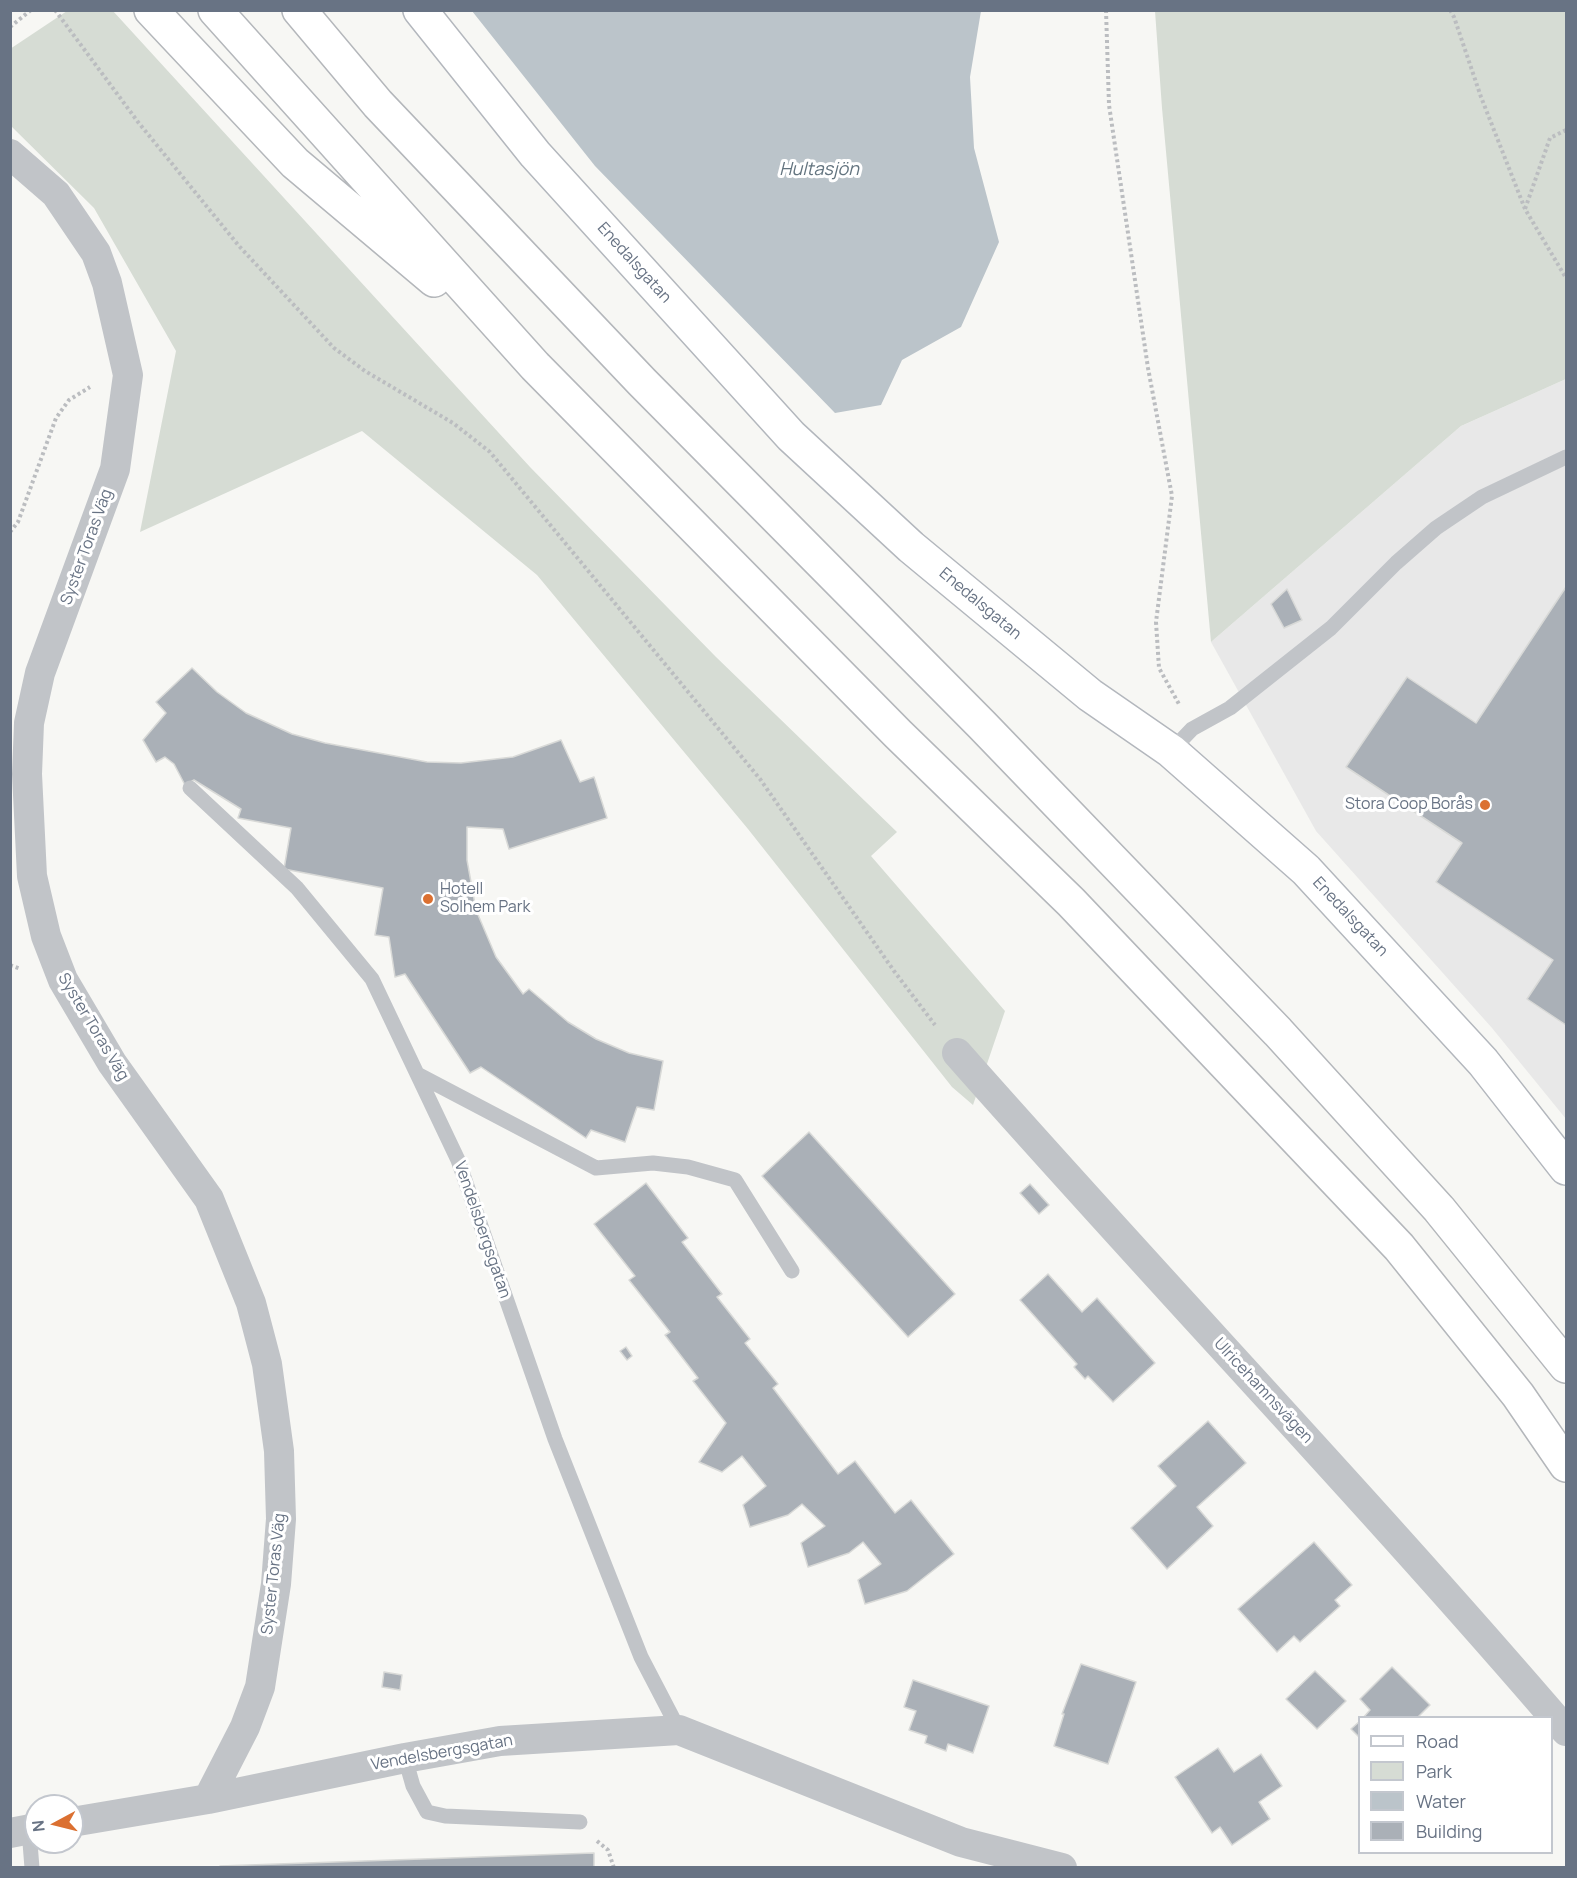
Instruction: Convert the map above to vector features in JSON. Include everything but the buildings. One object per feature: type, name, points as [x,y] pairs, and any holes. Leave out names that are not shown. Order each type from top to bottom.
[{"type":"main road","points":[[151,10],[295,163],[535,366]]},
{"type":"main road","points":[[215,10],[535,366],[898,734],[1071,902],[1399,1247],[1518,1395],[1566,1465]]},
{"type":"main road","points":[[299,10],[378,104],[642,381],[982,725],[1278,1032],[1439,1209],[1566,1366]]},
{"type":"main road","points":[[317,10],[378,104]]},
{"type":"main road","name":"Enedalsgatan","points":[[420,10],[535,154],[791,436],[911,547],[1090,695],[1181,740],[1306,870],[1484,1062],[1566,1168]]},
{"type":"street","name":"Syster Toras Väg","points":[[10,154],[57,194],[96,253],[107,283],[128,375],[115,469],[40,673],[29,723],[27,774],[32,876],[46,936],[63,980],[111,1063],[209,1198],[251,1303],[267,1364],[279,1463],[281,1519],[276,1584],[260,1687],[245,1727],[208,1799]]},
{"type":"street","name":"Ulricehamnsvägen","points":[[957,1053],[1078,1191],[1388,1527],[1553,1716]]},
{"type":"street","name":"Ulricehamnsvägen","points":[[1553,1716],[1566,1731]]},
{"type":"street","name":"Vendelsbergsgatan","points":[[84,1820],[208,1799],[405,1758],[500,1741],[679,1730],[959,1855],[1062,1868]]},
{"type":"lane","points":[[1181,740],[1230,708],[1331,628],[1396,563],[1436,528],[1482,497],[1566,457]]},
{"type":"lane","name":"Vendelsbergsgatan","points":[[190,788],[297,888],[372,979],[458,1160],[555,1439],[641,1657],[679,1730]]},
{"type":"lane","points":[[417,1074],[596,1168],[653,1163],[688,1167],[735,1180],[792,1271]]},
{"type":"lane","points":[[405,1758],[413,1786],[427,1812],[445,1816],[580,1822]]},
{"type":"path","points":[[10,27],[31,10]]},
{"type":"path","points":[[55,10],[138,122],[239,246],[334,348],[365,371],[453,423],[490,452],[760,779],[894,971],[957,1053]]},
{"type":"path","points":[[1106,10],[1109,105],[1148,368],[1172,496],[1156,622],[1159,668],[1181,740]]},
{"type":"path","points":[[1450,10],[1525,209],[1566,278]]},
{"type":"path","points":[[1525,209],[1550,138],[1566,130]]},
{"type":"path","points":[[10,532],[18,522],[56,418],[69,400],[89,387],[128,375]]},
{"type":"shaded area","points":[[1566,379],[1566,1119],[1492,1028],[1316,831],[1211,642],[1461,426]]},
{"type":"green space","points":[[67,11],[113,11],[530,467],[716,657],[897,832],[871,856],[1005,1011],[973,1105],[952,1087],[748,829],[537,575],[362,431],[140,532],[176,351],[94,208],[11,126],[10,49]]},
{"type":"green space","points":[[1155,11],[1566,11],[1566,379],[1461,426],[1211,642],[1162,108]]},
{"type":"water","name":"Hultasjön","points":[[472,11],[981,11],[970,77],[974,148],[999,242],[961,327],[902,360],[881,405],[835,413],[595,166]]},
{"type":"place","name":"Stora Coop Borås","points":[[1485,805]]},
{"type":"place","name":"Hotell Solhem Park","points":[[428,899]]}]
